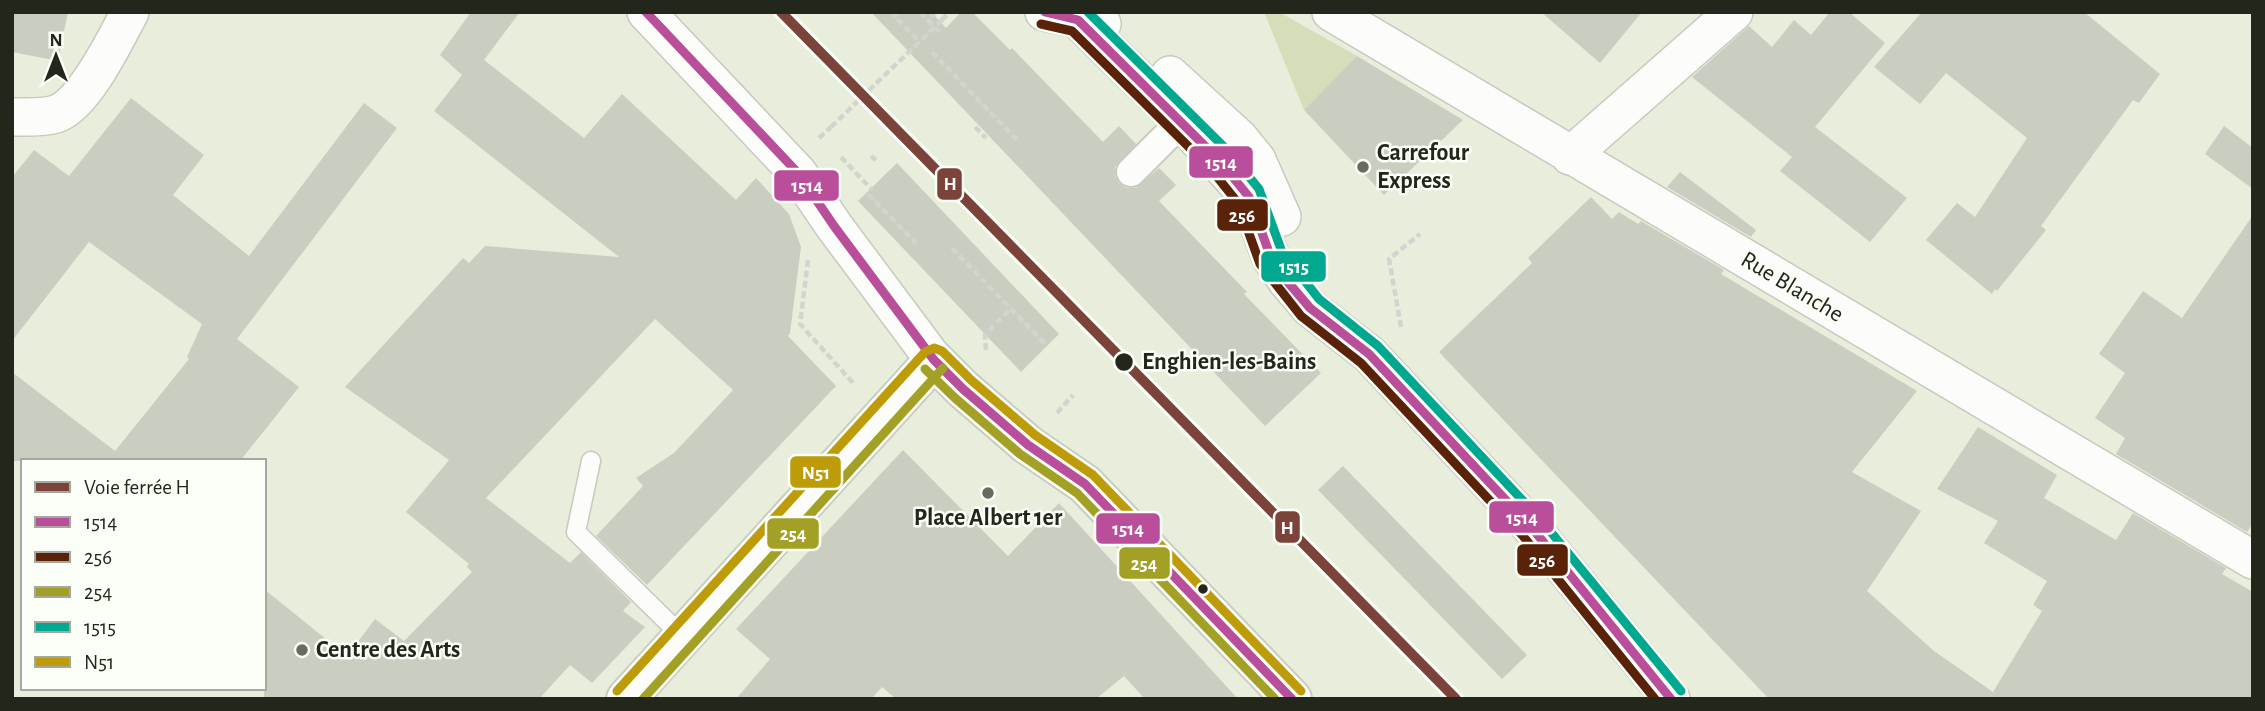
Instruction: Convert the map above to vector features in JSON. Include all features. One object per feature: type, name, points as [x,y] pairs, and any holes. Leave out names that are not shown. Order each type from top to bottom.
[{"type":"main road","points":[[626,699],[934,360],[1028,445],[1085,484],[1292,699]]},
{"type":"street","points":[[22,117],[57,113],[72,104],[89,84],[130,12]]},
{"type":"street","points":[[646,12],[798,173],[934,360]]},
{"type":"street","name":"Rue Blanche","points":[[1331,12],[2253,560]]},
{"type":"street","points":[[1570,156],[1734,12]]},
{"type":"street","points":[[1069,15],[1104,24],[1135,41],[1238,138],[1257,160],[1305,273],[1357,344],[1532,528],[1671,699]]},
{"type":"street","points":[[1131,172],[1175,128]]},
{"type":"street","points":[[1609,621],[1692,699]]},
{"type":"lane","points":[[592,461],[576,532],[683,637]]},
{"type":"path","points":[[898,12],[894,16],[918,40]]},
{"type":"path","points":[[920,12],[940,32]]},
{"type":"path","points":[[928,20],[935,12]]},
{"type":"path","points":[[831,127],[949,12]]},
{"type":"path","points":[[932,52],[1018,141]]},
{"type":"path","points":[[975,127],[986,138]]},
{"type":"path","points":[[835,150],[916,243]]},
{"type":"path","points":[[871,156],[876,160]]},
{"type":"path","points":[[1357,344],[1401,327],[1389,259],[1420,234]]},
{"type":"path","points":[[952,248],[1047,346]]},
{"type":"path","points":[[808,259],[800,324],[856,386]]},
{"type":"path","points":[[986,357],[985,335],[1011,308]]},
{"type":"green space","points":[[1264,12],[1279,12],[1357,56],[1304,110]]},
{"type":"building","points":[[12,12],[68,12],[58,61],[12,52]]},
{"type":"building","points":[[471,12],[520,12],[484,60],[584,138],[622,94],[736,200],[756,178],[789,214],[801,247],[788,336],[836,386],[647,585],[596,536],[643,486],[636,478],[674,453],[733,390],[655,319],[486,498],[570,563],[581,552],[631,602],[623,611],[645,627],[592,683],[570,665],[539,699],[264,699],[266,591],[347,656],[375,619],[404,641],[472,572],[467,567],[469,564],[406,512],[449,460],[345,387],[463,258],[469,263],[485,246],[619,257],[434,111],[462,75],[440,55]]},
{"type":"building","points":[[871,12],[931,12],[946,28],[961,12],[972,12],[1010,50],[1012,48],[1103,142],[1119,126],[1136,144],[1115,167],[1115,176],[1119,183],[1126,188],[1136,188],[1159,168],[1176,185],[1159,201],[1321,373],[1265,426]]},
{"type":"building","points":[[1541,12],[1642,12],[1600,63]]},
{"type":"building","points":[[1830,12],[1849,12],[1885,43],[1815,127],[1907,198],[1870,242],[1780,171],[1792,157],[1692,77],[1749,26],[1772,47],[1794,20],[1811,35]]},
{"type":"building","points":[[1922,12],[2084,12],[2160,74],[2139,103],[2133,100],[2041,226],[2046,230],[1992,294],[1926,240],[1957,203],[1975,217],[2027,138],[1946,73],[1920,104],[1874,67]]},
{"type":"building","points":[[1357,56],[1463,120],[1384,195],[1304,110]]},
{"type":"building","points":[[131,98],[204,155],[173,195],[249,256],[364,103],[397,128],[237,339],[299,387],[242,459],[12,461],[12,372],[115,451],[189,359],[187,357],[202,324],[89,242],[12,341],[12,177],[34,150],[69,176]]},
{"type":"building","points":[[2224,126],[2253,148],[2253,189],[2205,154]]},
{"type":"building","points":[[897,163],[1059,334],[1021,372],[858,201]]},
{"type":"building","points":[[1680,172],[1756,230],[1751,237],[1667,187]]},
{"type":"building","points":[[1591,197],[1612,219],[1619,212],[1638,224],[1641,221],[1724,270],[1721,274],[1917,391],[1852,472],[1921,511],[1867,591],[1934,651],[1993,692],[2042,611],[2033,605],[2047,581],[1984,543],[1998,521],[1937,489],[1978,427],[2057,475],[2044,498],[2116,540],[2133,513],[2226,568],[2222,574],[2253,592],[2253,699],[1769,699],[1439,352],[1532,263],[1528,258]]},
{"type":"building","points":[[2253,215],[2253,523],[2247,532],[2116,454],[2125,438],[2095,418],[2125,373],[2099,354],[2143,291],[2182,318]]},
{"type":"building","points":[[903,450],[1008,556],[1059,503],[1238,699],[1145,699],[1124,676],[1096,699],[896,699],[882,687],[871,699],[736,699],[770,659],[736,629]]},
{"type":"building","points":[[1343,466],[1527,655],[1502,679],[1318,490]]},
{"type":"rail line","name":"H","points":[[781,12],[1456,699]]},
{"type":"transit line","name":"1514","points":[[646,12],[798,173],[934,360],[1028,445],[1085,484],[1292,699]]},
{"type":"transit line","name":"1514","points":[[1045,12],[1078,20],[1219,160],[1249,197],[1271,258],[1287,281],[1310,308],[1369,354],[1532,528],[1671,699]]},
{"type":"transit line","name":"1515","points":[[1088,12],[1228,151],[1259,189],[1282,252],[1319,299],[1378,346],[1541,520],[1681,691]]},
{"type":"transit line","name":"256","points":[[1041,24],[1072,31],[1210,168],[1238,203],[1260,264],[1301,316],[1361,363],[1523,536],[1655,699]]},
{"type":"transit line","name":"N51","points":[[617,691],[925,352],[934,348],[942,351],[1035,435],[1093,475],[1301,691]]},
{"type":"transit line","name":"254","points":[[643,699],[943,368]]},
{"type":"transit line","name":"254","points":[[925,369],[1020,454],[1077,493],[1275,699]]},
{"type":"place","name":"Carrefour Express","points":[[1363,167]]},
{"type":"place","name":"Enghien-les-Bains","points":[[1124,362]]},
{"type":"place","name":"Place Albert 1er","points":[[988,493]]},
{"type":"place","name":"Centre des Arts","points":[[302,650]]}]
